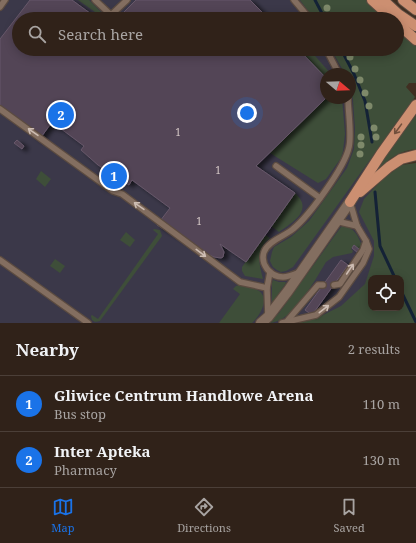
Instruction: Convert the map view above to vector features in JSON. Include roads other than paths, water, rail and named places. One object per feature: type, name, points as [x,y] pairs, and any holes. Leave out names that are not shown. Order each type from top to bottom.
[{"type":"main road","points":[[372,0],[385,12]]},
{"type":"main road","points":[[383,0],[396,12]]},
{"type":"main road","points":[[403,0],[416,10]]},
{"type":"main road","points":[[413,0],[416,4]]},
{"type":"main road","points":[[404,18],[416,26]]},
{"type":"main road","points":[[404,29],[416,40]]},
{"type":"main road","points":[[350,202],[381,154],[416,105]]},
{"type":"main road","points":[[350,202],[389,167],[401,159],[416,155]]},
{"type":"street","points":[[264,320],[301,272],[350,202]]},
{"type":"lane","points":[[0,7],[5,0]]},
{"type":"lane","points":[[95,0],[107,12]]},
{"type":"lane","points":[[115,12],[128,0]]},
{"type":"lane","points":[[294,0],[304,12]]},
{"type":"lane","points":[[330,56],[336,68]]},
{"type":"lane","points":[[301,272],[283,277],[277,276],[270,272],[266,268],[264,260],[266,248],[293,230],[303,220],[342,167],[350,146],[348,104]]},
{"type":"lane","points":[[0,109],[113,191],[122,194],[240,282],[267,288]]},
{"type":"lane","points":[[276,166],[320,198]]},
{"type":"lane","points":[[282,323],[316,315],[339,297],[363,263],[369,249],[357,226],[350,202]]},
{"type":"lane","points":[[336,222],[357,226]]},
{"type":"lane","points":[[334,285],[340,284],[363,250],[366,241]]},
{"type":"lane","points":[[0,260],[88,323]]},
{"type":"lane","points":[[264,320],[270,272]]},
{"type":"lane","points":[[288,321],[318,285],[323,285]]},
{"type":"waterway","points":[[315,0],[321,12]]},
{"type":"waterway","points":[[345,56],[365,101],[372,142]]},
{"type":"waterway","points":[[375,192],[380,246],[394,275]]},
{"type":"waterway","points":[[404,297],[416,322]]},
{"type":"place","name":"Inter Apteka","points":[[61,115]]},
{"type":"place","name":"Gliwice Centrum Handlowe Arena","points":[[114,176]]}]
